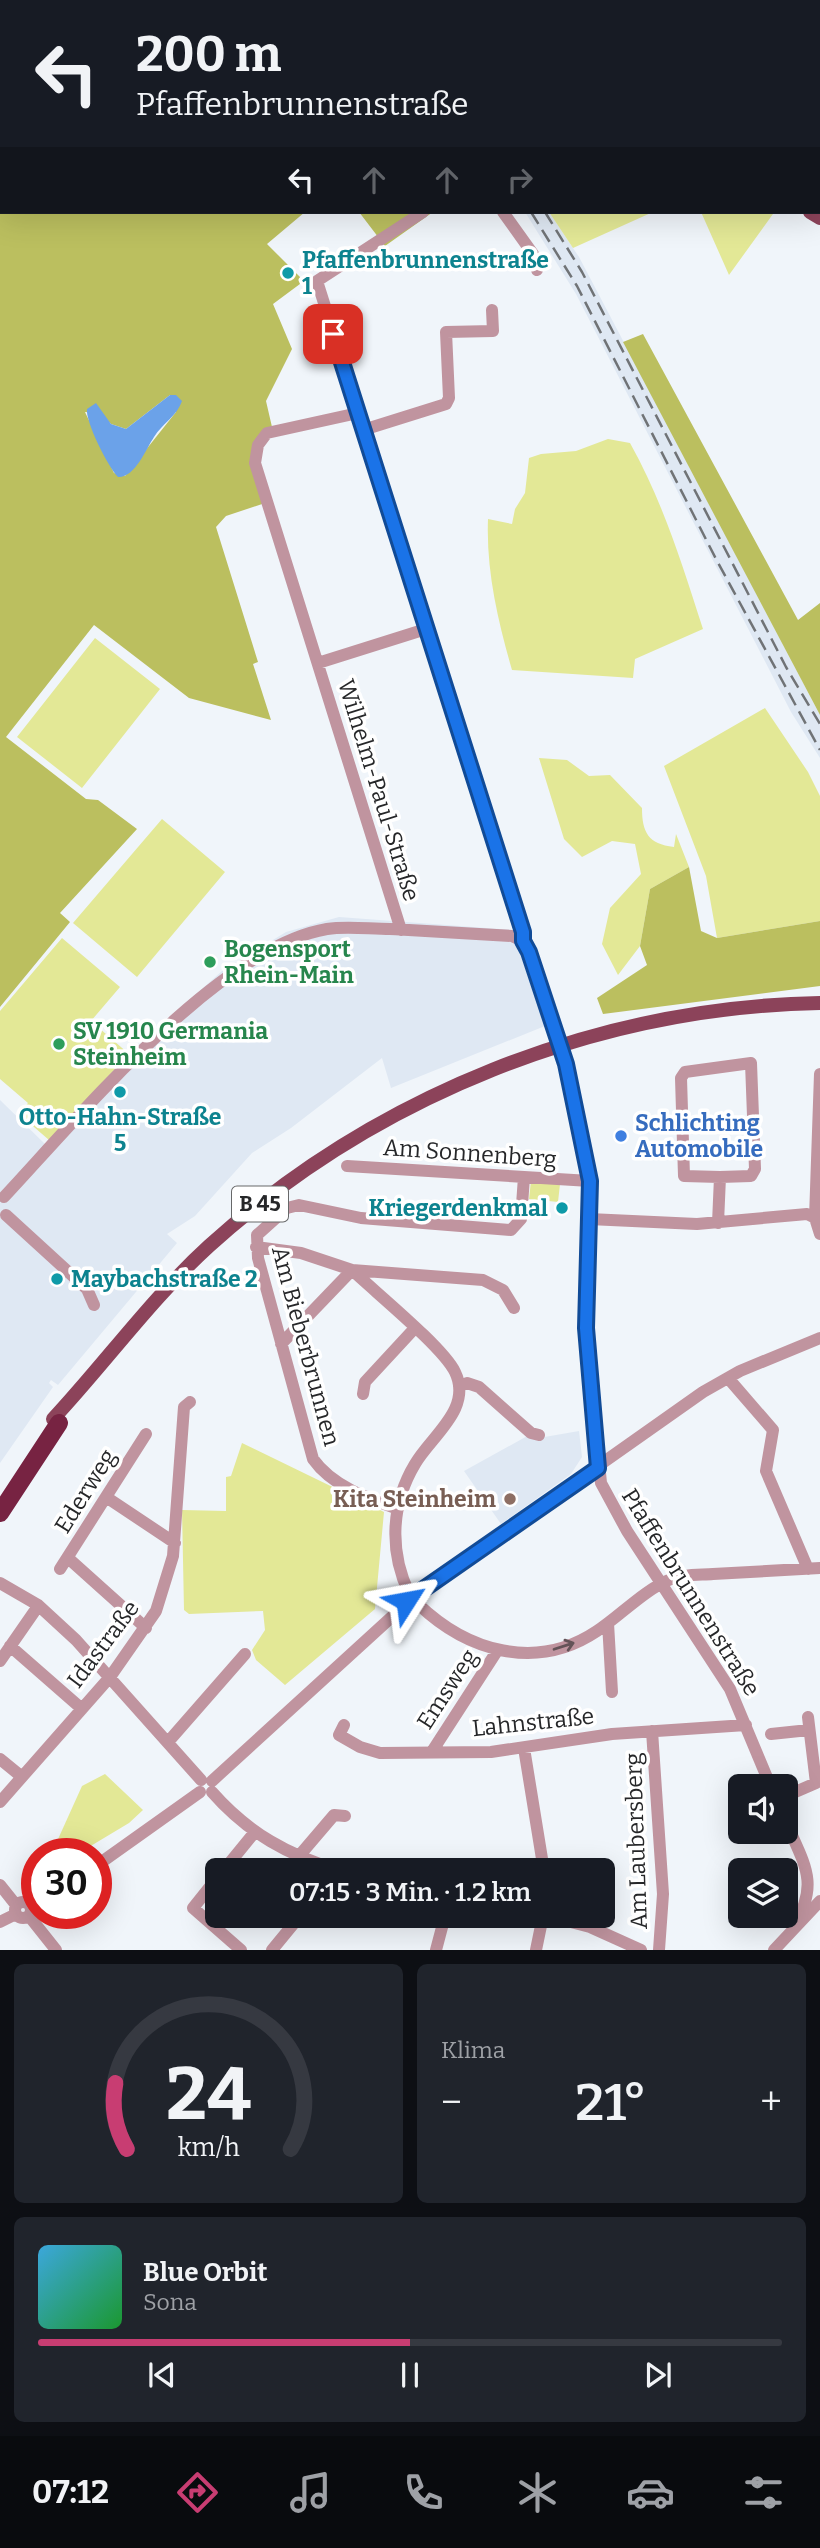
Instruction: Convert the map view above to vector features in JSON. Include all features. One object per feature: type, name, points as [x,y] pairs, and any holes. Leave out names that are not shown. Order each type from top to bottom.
[{"type":"highway","name":"B 45","points":[[0,1493],[56,1421]]},
{"type":"highway","name":"B 45","points":[[0,1513],[56,1421]]},
{"type":"main road","name":"B 45","points":[[56,1421],[126,1333],[184,1271],[232,1226],[274,1193],[355,1139],[418,1102],[464,1080],[560,1045],[691,1015],[750,1007],[820,1003]]},
{"type":"street","name":"Pfaffenbrunnenstraße","points":[[420,214],[317,281],[523,932],[523,941],[560,1045],[590,1181],[586,1328],[598,1468],[609,1502],[730,1689],[766,1774]]},
{"type":"street","points":[[504,214],[533,254],[537,270]]},
{"type":"street","points":[[363,430],[440,408],[448,401],[447,346],[459,343],[460,332],[493,331],[492,310]]},
{"type":"street","name":"Wilhelm-Paul-Straße","points":[[358,413],[267,433],[259,442],[255,455],[260,484],[401,930]]},
{"type":"street","name":"Wilhelm-Paul-Straße","points":[[318,663],[426,629]]},
{"type":"street","points":[[94,1306],[87,1289],[3,1217],[9,1207],[2,1196],[133,1061],[208,993],[252,960],[294,939],[327,929],[512,936],[523,941]]},
{"type":"street","points":[[751,1063],[755,1169],[751,1176],[720,1177],[684,1176],[681,1077],[685,1072],[751,1063]]},
{"type":"street","points":[[820,1074],[816,1211],[820,1234]]},
{"type":"street","name":"Am Sonnenberg","points":[[348,1167],[590,1181]]},
{"type":"street","name":"Am Bieberbrunnen","points":[[398,1509],[347,1488],[314,1462],[256,1247],[262,1227],[293,1205],[361,1218],[511,1230],[521,1219],[524,1177]]},
{"type":"street","points":[[718,1223],[720,1177]]},
{"type":"street","points":[[589,1219],[718,1223],[816,1211]]},
{"type":"street","points":[[256,1247],[302,1253],[352,1270],[483,1280],[503,1290],[514,1308]]},
{"type":"street","points":[[352,1270],[450,1364],[459,1386],[456,1409],[413,1468],[398,1509],[395,1549],[413,1598],[457,1636],[497,1651],[522,1653],[563,1647],[608,1623],[661,1584],[678,1577],[814,1569],[766,1471],[773,1430],[728,1378]]},
{"type":"street","points":[[281,1344],[352,1270]]},
{"type":"street","points":[[363,1394],[365,1382],[414,1329]]},
{"type":"street","points":[[112,1854],[206,1786],[413,1598],[728,1378],[820,1338]]},
{"type":"street","points":[[459,1386],[467,1383],[479,1387],[531,1433],[539,1435]]},
{"type":"street","name":"Idastraße","points":[[0,1802],[110,1677],[146,1628],[163,1592],[175,1543],[184,1407],[190,1402]]},
{"type":"street","name":"Ederweg","points":[[60,1569],[146,1434]]},
{"type":"street","points":[[106,1497],[175,1543]]},
{"type":"street","points":[[68,1558],[146,1628]]},
{"type":"street","points":[[0,1583],[38,1605],[58,1622],[206,1786],[254,1833],[304,1858]]},
{"type":"street","points":[[0,1661],[34,1612]]},
{"type":"street","points":[[608,1623],[612,1692]]},
{"type":"street","points":[[10,1646],[82,1709]]},
{"type":"street","name":"Emsweg","points":[[433,1750],[497,1651]]},
{"type":"street","points":[[168,1742],[245,1654]]},
{"type":"street","points":[[771,1734],[809,1723],[816,1783],[798,1791]]},
{"type":"street","name":"Lahnstraße","points":[[344,1725],[339,1735],[372,1751],[491,1752],[652,1731],[746,1725]]},
{"type":"street","name":"Am Laubersberg","points":[[652,1731],[663,1894],[659,1950]]},
{"type":"street","points":[[524,1748],[542,1858]]},
{"type":"street","points":[[0,1759],[22,1777]]},
{"type":"street","points":[[299,1856],[334,1815],[345,1816]]},
{"type":"street","points":[[234,1858],[254,1833]]},
{"type":"street","points":[[795,1844],[815,1894]]},
{"type":"street","points":[[774,1950],[815,1894],[813,1880],[820,1877],[799,1854]]},
{"type":"street","points":[[0,1885],[21,1904]]},
{"type":"street","points":[[205,1892],[192,1908],[205,1919]]},
{"type":"street","points":[[0,1923],[21,1911]]},
{"type":"street","points":[[215,1928],[241,1950]]},
{"type":"street","points":[[272,1950],[290,1928]]},
{"type":"street","points":[[436,1950],[442,1928]]},
{"type":"street","points":[[536,1950],[541,1928]]},
{"type":"street","points":[[592,1928],[640,1949]]},
{"type":"street","points":[[40,1929],[54,1949]]},
{"type":"shaded area","points":[[526,214],[550,214],[579,257],[820,715],[820,758],[791,712],[576,294]]},
{"type":"shaded area","points":[[339,917],[512,930],[545,1026],[391,1088],[382,1058],[291,1128],[252,1153],[195,1216],[167,1234],[177,1243],[58,1385],[51,1380],[49,1383],[53,1387],[0,1463],[0,1100],[45,1144],[129,1054],[222,971],[286,932]]},
{"type":"shaded area","name":"Kita Steinheim","points":[[579,1431],[582,1457],[571,1474],[501,1524],[464,1471],[529,1435],[533,1439]]},
{"type":"green space","points":[[0,214],[303,214],[267,244],[304,281],[273,304],[292,349],[266,401],[272,427],[254,446],[271,501],[226,516],[216,527],[258,662],[253,664],[271,720],[189,698],[94,625],[6,737],[86,799],[98,800],[137,829],[60,913],[70,922],[0,1007]],"holes":[[[170,395],[176,412],[125,476],[114,473],[85,412],[101,413],[111,424],[126,429]]]},
{"type":"green space","points":[[361,214],[430,214],[385,246]]},
{"type":"green space","points":[[550,214],[649,214],[573,248]]},
{"type":"green space","points":[[702,214],[773,214],[729,275]]},
{"type":"green space","points":[[643,334],[798,620],[820,603],[820,715],[623,342]]},
{"type":"green space","points":[[608,439],[630,443],[642,465],[671,534],[703,629],[635,659],[633,678],[512,670],[494,596],[488,519],[512,524],[515,509],[525,493],[529,458],[541,454],[576,451]]},
{"type":"green space","points":[[95,638],[160,689],[82,788],[17,737]]},
{"type":"green space","points":[[765,708],[808,772],[820,796],[820,921],[717,938],[706,876],[664,766]]},
{"type":"green space","points":[[539,758],[567,760],[589,776],[610,775],[642,808],[643,824],[652,840],[674,847],[676,834],[689,867],[650,889],[640,946],[618,975],[602,944],[610,908],[641,874],[635,844],[612,841],[582,857],[564,839]]},
{"type":"green space","points":[[162,819],[225,872],[137,977],[73,923]]},
{"type":"green space","points":[[689,867],[701,931],[717,938],[820,921],[820,986],[603,1014],[597,998],[647,965],[640,946],[650,889]]},
{"type":"green space","name":"SV 1910 Germania Steinheim","points":[[62,938],[120,987],[91,1021],[129,1054],[49,1140],[19,1114],[28,1103],[0,1079],[0,1011]]},
{"type":"green space","points":[[531,1181],[560,1184],[558,1202],[529,1199]]},
{"type":"green space","points":[[242,1443],[384,1512],[375,1609],[285,1685],[256,1660],[252,1650],[265,1630],[263,1611],[189,1614],[184,1610],[182,1510],[226,1511],[226,1477],[231,1476]]},
{"type":"green space","points":[[105,1774],[143,1810],[129,1823],[104,1838],[59,1838],[82,1786]]},
{"type":"water","points":[[170,395],[176,395],[182,401],[180,406],[157,432],[135,468],[118,477],[98,444],[87,409],[96,403],[111,424],[126,429]]},
{"type":"railway","points":[[532,214],[577,286],[716,559],[820,750]]},
{"type":"railway","points":[[546,214],[582,272],[786,667],[820,724]]},
{"type":"place","name":"Pfaffenbrunnenstraße 1","points":[[288,273]]},
{"type":"place","name":"Bogensport Rhein-Main","points":[[210,962]]},
{"type":"place","name":"SV 1910 Germania Steinheim","points":[[59,1044]]},
{"type":"place","name":"Otto-Hahn-Straße 5","points":[[120,1092]]},
{"type":"place","name":"Schlichting Automobile","points":[[621,1136]]},
{"type":"place","name":"Kriegerdenkmal","points":[[562,1208]]},
{"type":"place","name":"Maybachstraße 2","points":[[57,1279]]},
{"type":"place","name":"Kita Steinheim","points":[[510,1499]]},
{"type":"route","points":[[333,334],[523,932],[523,941],[566,1064],[590,1181],[585,1280],[586,1328],[598,1468],[571,1484],[418,1593],[411,1591],[406,1595],[406,1601]]}]
